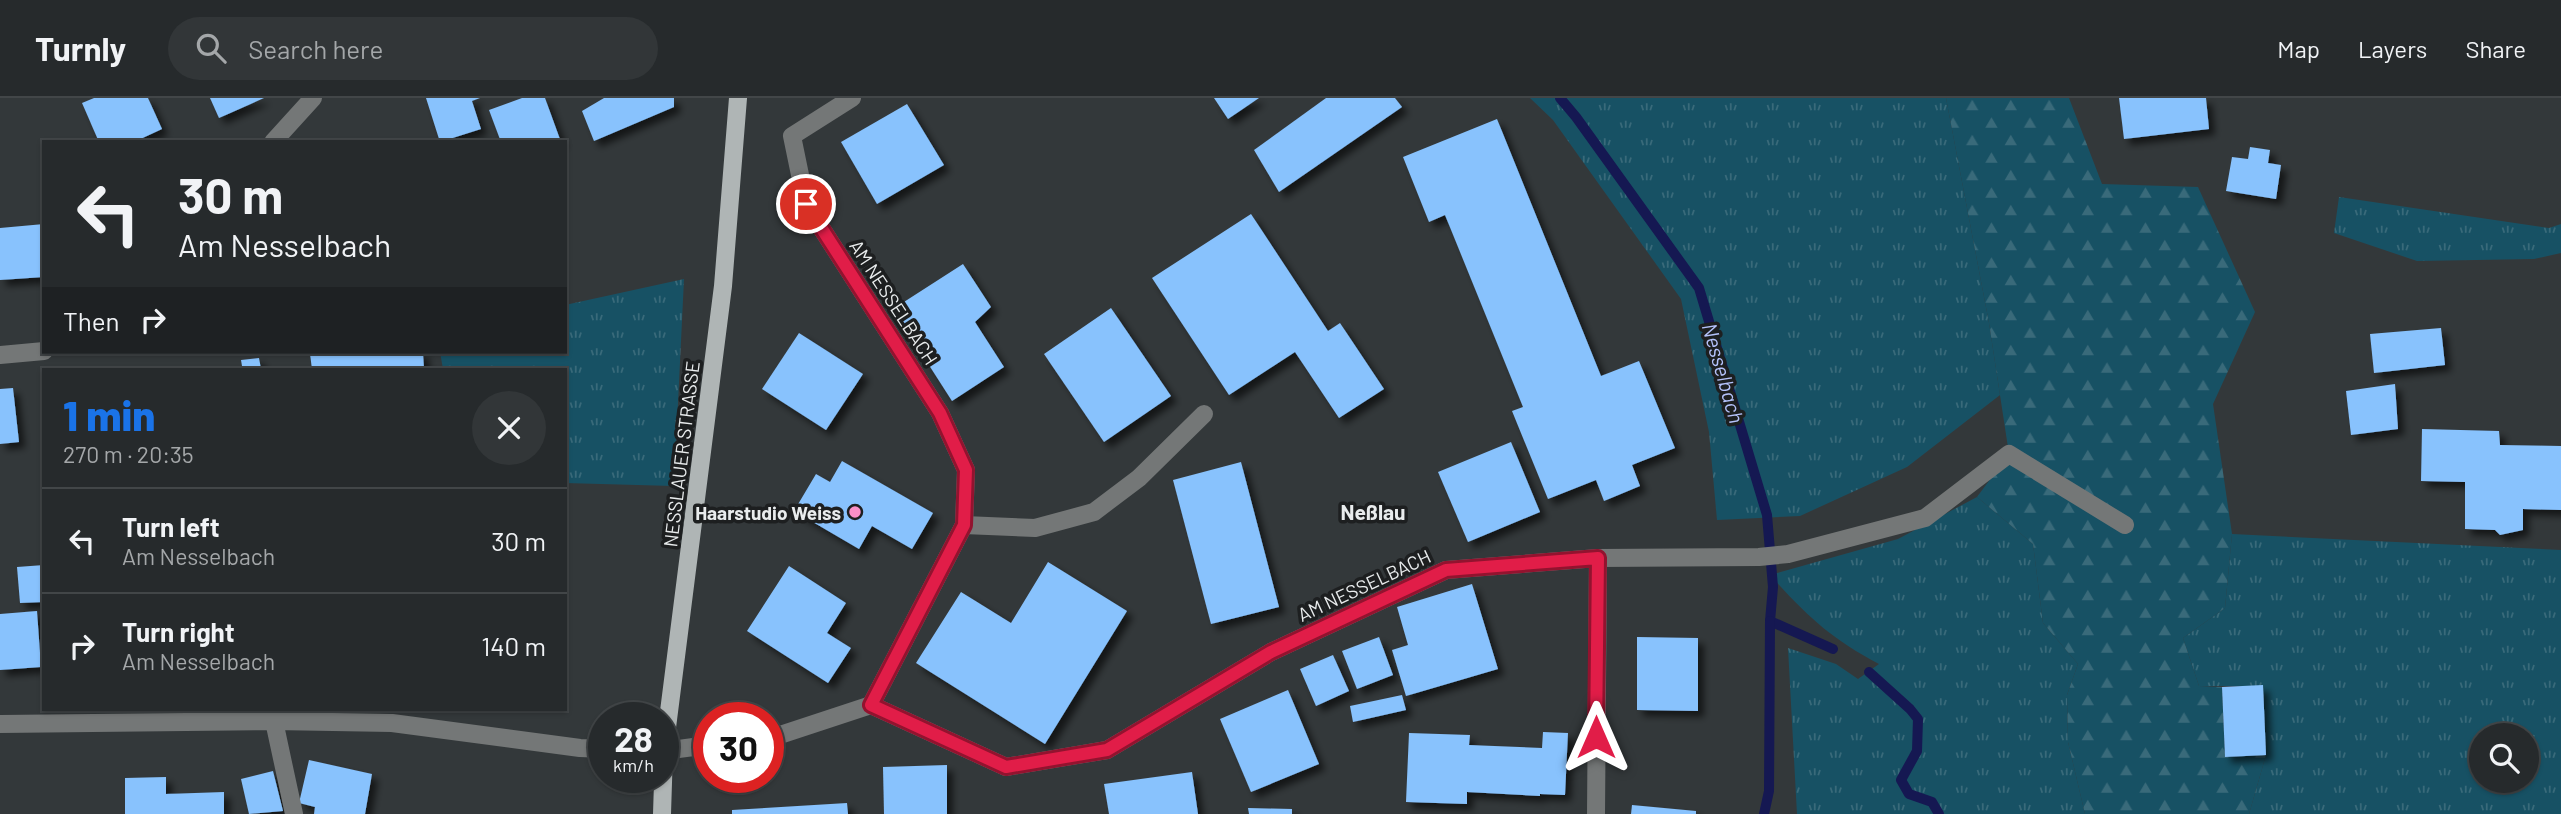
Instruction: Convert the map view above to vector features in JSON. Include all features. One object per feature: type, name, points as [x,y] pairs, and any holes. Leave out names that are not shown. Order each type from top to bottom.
[{"type":"main road","name":"NESSLAUER STRASSE","points":[[670,702],[723,286],[738,98]]},
{"type":"main road","name":"NESSLAUER STRASSE","points":[[662,814],[663,793]]},
{"type":"street","points":[[275,140],[313,98]]},
{"type":"street","name":"AM NESSELBACH","points":[[852,98],[792,136],[806,204],[940,413],[966,470],[964,525],[871,705],[1006,767],[1107,750],[1271,652],[1446,570],[1598,558],[1759,557],[1788,554],[1925,518],[2009,454],[2125,525]]},
{"type":"street","points":[[0,355],[42,351]]},
{"type":"street","points":[[964,525],[1035,528],[1094,512],[1139,478],[1204,414]]},
{"type":"street","points":[[1596,814],[1598,558]]},
{"type":"street","points":[[784,734],[871,705]]},
{"type":"street","points":[[274,721],[294,814]]},
{"type":"street","points":[[0,724],[274,721],[392,723],[588,748]]},
{"type":"green space","points":[[1530,98],[1946,98],[2000,395],[1907,467],[1800,516],[1717,520],[1709,432],[1681,299],[1553,120]]},
{"type":"green space","points":[[1946,98],[2069,98],[2102,184],[2198,187],[2255,312],[2213,404],[2232,534],[2225,608],[2183,638],[2199,686],[2222,687],[2225,757],[2266,755],[2249,814],[2085,814],[2068,742],[2067,695],[2078,664],[2043,623],[2033,544],[1977,497],[2009,454],[1989,323]]},
{"type":"green space","points":[[2339,197],[2549,228],[2561,224],[2561,253],[2534,259],[2417,261],[2334,233]]},
{"type":"green space","points":[[684,279],[674,486],[567,483],[567,368],[443,368],[440,354],[567,354],[567,305]]},
{"type":"green space","points":[[1977,497],[2033,544],[2043,623],[2078,664],[2067,695],[2068,742],[2085,814],[1797,814],[1788,648],[1836,664],[1858,679],[1879,664],[1846,645],[1820,625],[1770,575],[1898,539]]},
{"type":"green space","points":[[2232,534],[2561,550],[2561,814],[2249,814],[2266,755],[2263,686],[2199,686],[2183,638],[2225,608]]},
{"type":"building","points":[[94,98],[148,98],[162,129],[138,140],[98,140],[82,103]]},
{"type":"building","points":[[210,98],[264,98],[219,118]]},
{"type":"building","points":[[426,98],[480,98],[472,101],[481,129],[439,140]]},
{"type":"building","points":[[522,98],[545,98],[560,140],[500,140],[489,110]]},
{"type":"building","points":[[604,98],[674,98],[674,107],[594,141],[582,111]]},
{"type":"building","points":[[1214,98],[1259,98],[1228,119]]},
{"type":"building","points":[[1326,98],[1395,98],[1402,107],[1279,192],[1254,150]]},
{"type":"building","points":[[2119,98],[2206,98],[2209,129],[2124,139]]},
{"type":"building","points":[[907,104],[944,165],[877,204],[841,142]]},
{"type":"building","points":[[1497,119],[1601,376],[1639,361],[1675,448],[1632,465],[1640,486],[1604,501],[1596,480],[1548,499],[1512,411],[1523,407],[1445,215],[1429,222],[1403,157]]},
{"type":"building","points":[[2250,147],[2270,150],[2268,163],[2281,165],[2276,199],[2226,191],[2232,157],[2248,159]]},
{"type":"building","points":[[1251,214],[1328,331],[1340,323],[1384,389],[1339,418],[1295,352],[1229,395],[1152,278]]},
{"type":"building","points":[[42,224],[42,277],[0,280],[0,228]]},
{"type":"building","points":[[963,264],[991,307],[975,322],[1004,367],[952,401],[893,309]]},
{"type":"building","points":[[1111,308],[1171,396],[1104,442],[1044,354]]},
{"type":"building","points":[[2441,328],[2445,365],[2374,373],[2370,334]]},
{"type":"building","points":[[799,333],[863,374],[826,430],[762,389]]},
{"type":"building","points":[[310,354],[423,354],[424,368],[312,368]]},
{"type":"building","points":[[259,358],[261,368],[232,368],[242,366],[241,360]]},
{"type":"building","points":[[2395,384],[2398,429],[2351,435],[2346,391]]},
{"type":"building","points":[[13,388],[19,442],[0,444],[0,389]]},
{"type":"building","points":[[2422,429],[2499,431],[2500,445],[2561,446],[2561,510],[2523,509],[2523,530],[2500,535],[2495,530],[2465,529],[2465,482],[2421,481]]},
{"type":"building","points":[[1511,442],[1540,512],[1468,542],[1438,472]]},
{"type":"building","points":[[842,461],[933,513],[912,549],[872,526],[859,549],[794,511],[816,474],[830,482]]},
{"type":"building","points":[[1241,462],[1279,607],[1211,624],[1173,480]]},
{"type":"building","points":[[1048,562],[1127,611],[1045,744],[916,663],[961,592],[1011,623]]},
{"type":"building","points":[[42,565],[42,602],[20,603],[17,567]]},
{"type":"building","points":[[789,566],[846,603],[827,633],[851,648],[828,683],[747,631]]},
{"type":"building","points":[[1472,584],[1498,669],[1406,696],[1392,650],[1408,645],[1397,607]]},
{"type":"building","points":[[37,611],[41,667],[0,670],[0,614]]},
{"type":"building","points":[[1379,637],[1393,675],[1357,689],[1342,651]]},
{"type":"building","points":[[1637,637],[1698,638],[1698,711],[1637,710]]},
{"type":"building","points":[[1333,655],[1349,691],[1316,706],[1300,669]]},
{"type":"building","points":[[2263,685],[2266,755],[2225,757],[2222,687]]},
{"type":"building","points":[[1288,690],[1319,764],[1251,792],[1220,719]]},
{"type":"building","points":[[1402,695],[1406,710],[1353,722],[1350,706]]},
{"type":"building","points":[[1543,732],[1568,733],[1565,795],[1467,792],[1467,804],[1406,802],[1409,733],[1470,735],[1469,745],[1542,748]]},
{"type":"building","points":[[309,760],[372,774],[365,814],[314,814],[315,807],[299,803]]},
{"type":"building","points":[[947,765],[947,814],[884,814],[883,767]]},
{"type":"building","points":[[273,771],[283,811],[249,814],[241,779]]},
{"type":"building","points":[[1192,772],[1198,814],[1109,814],[1104,784]]},
{"type":"building","points":[[166,777],[166,794],[224,792],[224,814],[125,814],[125,778]]},
{"type":"building","points":[[847,803],[848,814],[732,814],[732,810]]},
{"type":"building","points":[[1632,805],[1696,811],[1696,814],[1631,814]]},
{"type":"building","points":[[1248,808],[1292,809],[1292,814],[1249,814]]},
{"type":"waterway","name":"Nesselbach","points":[[1560,98],[1699,288],[1767,515],[1773,587],[1770,621],[1833,649]]},
{"type":"waterway","points":[[1764,814],[1769,791],[1770,621]]},
{"type":"waterway","name":"Nesselbach","points":[[1869,672],[1918,719],[1917,751],[1901,780],[1909,794],[1932,802],[1939,814]]},
{"type":"place","name":"Haarstudio Weiss","points":[[855,512]]},
{"type":"district","name":"Neßlau","points":[[1373,511]]},
{"type":"route","points":[[806,204],[940,413],[966,470],[964,525],[871,705],[1006,767],[1107,750],[1271,652],[1446,570],[1598,558],[1596,737]]}]
